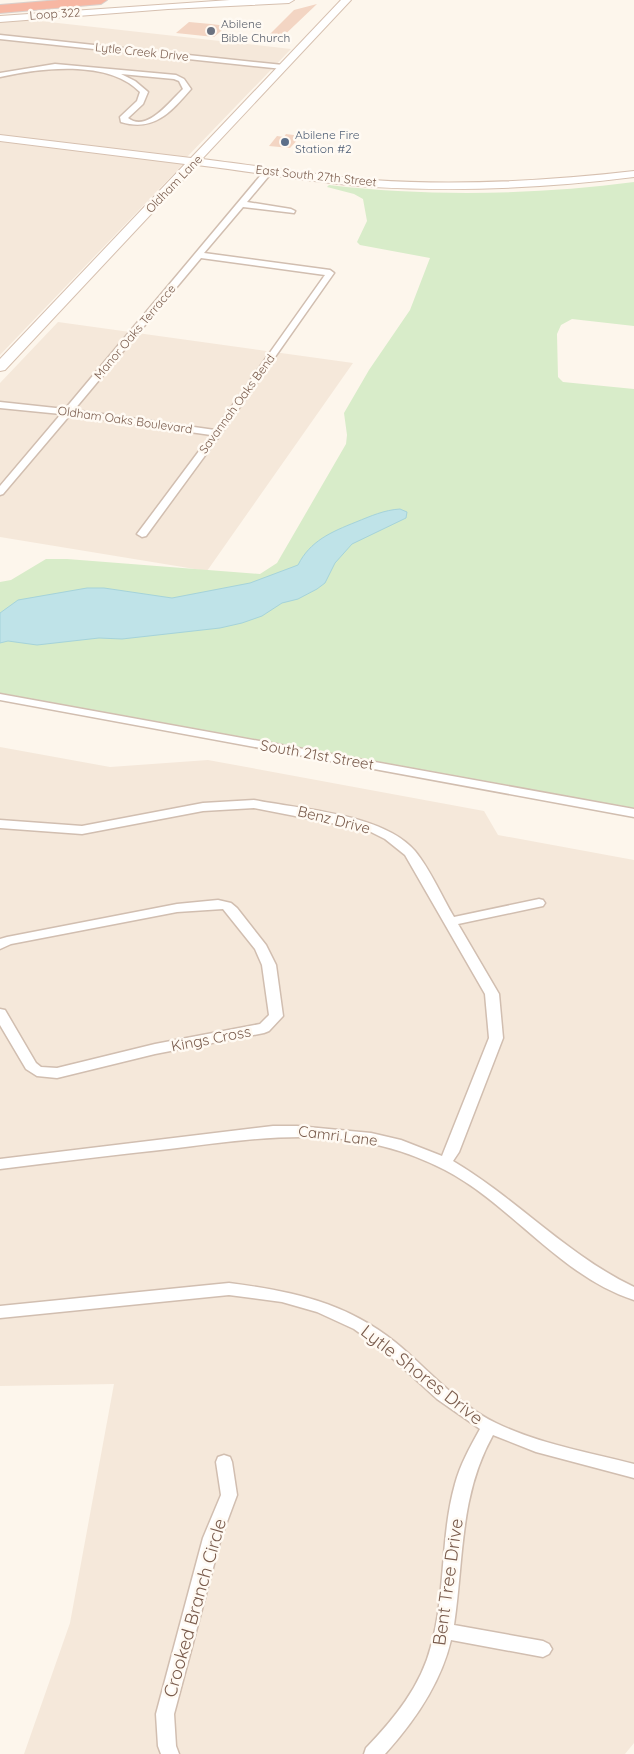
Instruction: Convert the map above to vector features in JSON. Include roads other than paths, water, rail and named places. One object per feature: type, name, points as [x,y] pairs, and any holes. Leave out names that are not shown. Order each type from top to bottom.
[{"type":"highway","points":[[0,1],[27,0]]},
{"type":"highway","points":[[0,9],[101,0]]},
{"type":"main road","name":"Loop 322","points":[[0,18],[168,6],[289,0]]},
{"type":"main road","name":"Oldham Lane","points":[[0,367],[346,0]]},
{"type":"main road","name":"East South 27th Street","points":[[0,138],[372,183],[468,186],[570,182],[634,174]]},
{"type":"street","name":"Lytle Creek Drive","points":[[0,37],[283,67]]},
{"type":"street","points":[[49,71],[55,66]]},
{"type":"street","points":[[1,80],[28,68],[55,66],[91,69],[176,77],[182,80],[187,89],[156,119],[141,123],[131,123],[124,120],[124,116],[140,102],[144,92],[135,83],[124,78],[91,69]]},
{"type":"street","points":[[1,80],[49,71],[80,68]]},
{"type":"street","name":"Manor Oaks Terracce","points":[[0,492],[268,171]]},
{"type":"street","points":[[241,204],[291,211]]},
{"type":"street","name":"Savannah Oaks Bend","points":[[142,534],[217,433],[330,273],[199,255]]},
{"type":"street","name":"Oldham Oaks Boulevard","points":[[0,399],[33,407]]},
{"type":"street","name":"Oldham Oaks Boulevard","points":[[0,405],[33,407],[217,433]]},
{"type":"street","name":"South 21st Street","points":[[0,697],[634,813]]},
{"type":"street","name":"Benz Drive","points":[[0,824],[82,830],[203,807],[254,804],[349,820],[389,836],[410,854],[492,994],[496,1038],[452,1152],[444,1164]]},
{"type":"street","points":[[450,922],[539,903]]},
{"type":"street","name":"Kings Cross","points":[[0,945],[7,941],[177,908],[218,904],[227,906],[261,948],[269,965],[276,1016],[264,1028],[155,1050],[57,1073],[38,1071],[30,1066],[0,1013]]},
{"type":"street","name":"Camri Lane","points":[[0,1164],[273,1130],[312,1130],[386,1142],[419,1152],[462,1173],[577,1261],[633,1293]]},
{"type":"street","name":"Lytle Shores Drive","points":[[0,1312],[228,1289],[282,1296],[322,1308],[359,1325],[389,1346],[444,1395],[489,1427],[536,1445],[634,1471]]},
{"type":"street","name":"Bent Tree Drive","points":[[372,1754],[390,1736],[414,1702],[434,1666],[444,1631],[460,1494],[469,1465],[489,1427]]},
{"type":"street","name":"Crooked Branch Circle","points":[[170,1754],[167,1746],[165,1714],[212,1538],[229,1495],[224,1462]]},
{"type":"street","points":[[444,1631],[543,1649]]},
{"type":"water","points":[[400,509],[407,512],[406,518],[352,544],[335,563],[325,583],[317,589],[298,599],[282,603],[262,616],[242,623],[220,628],[122,639],[99,638],[37,645],[8,641],[0,643],[0,613],[18,600],[87,588],[104,588],[172,598],[250,583],[298,565],[315,543],[338,530],[378,514]]},
{"type":"place","name":"Abilene Bible Church","points":[[211,31]]},
{"type":"place","name":"Abilene Fire Station #2","points":[[285,142]]}]
